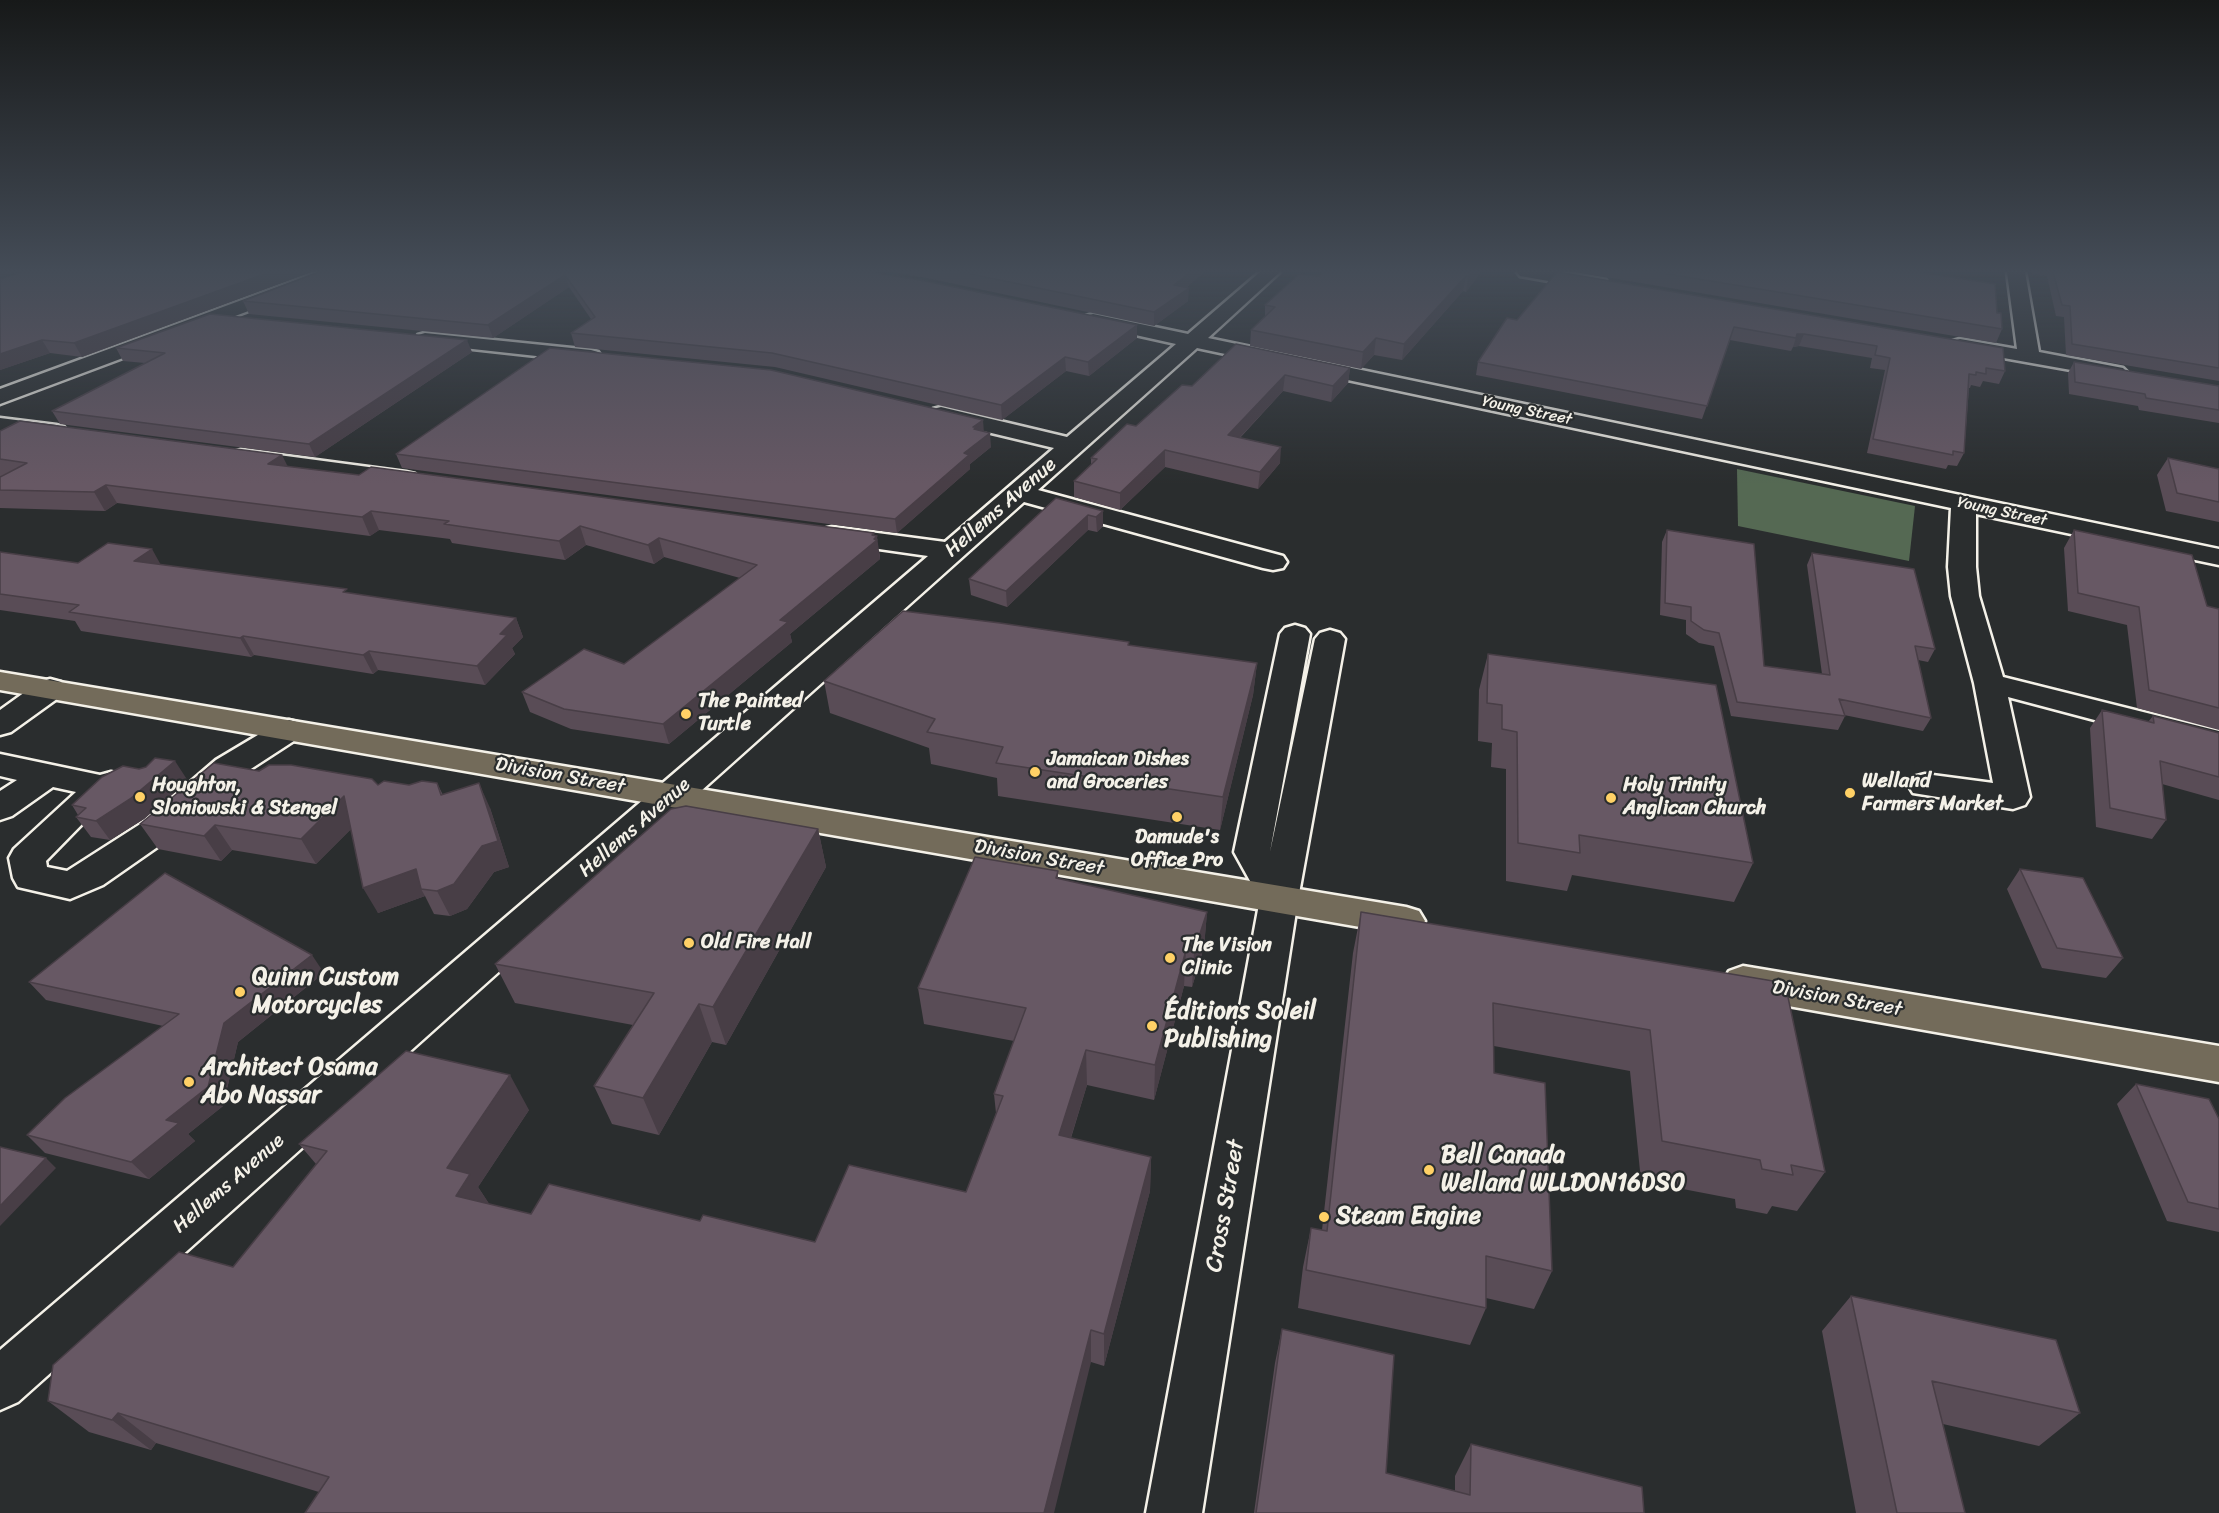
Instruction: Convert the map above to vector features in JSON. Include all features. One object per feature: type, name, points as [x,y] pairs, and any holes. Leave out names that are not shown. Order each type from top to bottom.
[{"type":"main road","name":"Division Street","points":[[0,681],[1444,928]]},
{"type":"main road","name":"Division Street","points":[[1709,976],[2219,1064]]},
{"type":"street","points":[[0,397],[147,343]]},
{"type":"street","points":[[461,343],[606,357]]},
{"type":"street","name":"Hellems Avenue","points":[[0,1384],[1191,343]]},
{"type":"street","name":"Young Street","points":[[1201,343],[2219,557]]},
{"type":"street","points":[[1945,343],[2130,374]]},
{"type":"street","points":[[2027,343],[2029,357]]},
{"type":"street","points":[[922,409],[1073,446]]},
{"type":"street","points":[[0,425],[82,436]]},
{"type":"street","points":[[224,454],[423,481]]},
{"type":"street","points":[[1019,493],[1273,562]]},
{"type":"street","points":[[1925,785],[2013,797],[1989,683],[1965,596],[1962,567],[1964,504]]},
{"type":"street","points":[[811,532],[952,551]]},
{"type":"street","points":[[1279,899],[1252,852],[1295,634]]},
{"type":"street","name":"Cross Street","points":[[1174,1513],[1279,899],[1330,639]]},
{"type":"street","points":[[1989,683],[2219,742]]},
{"type":"street","points":[[0,725],[50,689]]},
{"type":"street","points":[[0,765],[47,775],[114,781],[14,868],[31,878],[70,885],[90,876],[157,830],[228,768],[289,730]]},
{"type":"street","points":[[0,808],[47,775]]},
{"type":"green space","points":[[1737,469],[1915,506],[1909,561],[1738,526]]},
{"type":"building","points":[[0,343],[34,343],[0,354]]},
{"type":"building","points":[[131,343],[463,343],[309,444],[52,411],[165,353],[116,348]]},
{"type":"building","points":[[668,343],[1114,343],[1088,362],[1065,357],[1001,405],[772,353]]},
{"type":"building","points":[[1315,343],[1372,343],[1363,352]]},
{"type":"building","points":[[1491,343],[1729,343],[1707,406],[1478,362]]},
{"type":"building","points":[[1856,343],[1971,343],[2003,348],[2005,371],[1986,368],[1986,374],[1976,372],[1976,375],[1969,374],[1964,453],[1953,451],[1953,455],[1873,439],[1890,358],[1875,355],[1877,346]]},
{"type":"building","points":[[2219,343],[2219,368],[2072,344]]},
{"type":"building","points":[[1236,344],[1350,368],[1333,386],[1285,375],[1228,435],[1281,447],[1260,472],[1165,450],[1120,493],[1074,481],[1097,459],[1091,458],[1127,424],[1136,426],[1182,385],[1192,386]]},
{"type":"building","points":[[550,348],[771,370],[983,420],[973,427],[977,427],[974,429],[990,433],[964,453],[969,455],[895,519],[396,454]]},
{"type":"building","points":[[2074,362],[2219,386],[2219,410],[2146,398],[2145,394],[2075,382]]},
{"type":"building","points":[[20,421],[282,455],[268,464],[359,475],[371,467],[874,533],[872,535],[877,536],[874,539],[877,540],[780,620],[788,622],[663,724],[564,709],[522,692],[584,649],[624,664],[757,565],[659,538],[648,545],[580,526],[559,541],[444,524],[449,521],[371,511],[362,517],[106,485],[94,492],[0,490],[0,477],[27,463],[0,459],[0,431]]},
{"type":"building","points":[[2168,458],[2219,469],[2219,502],[2177,493]]},
{"type":"building","points":[[1056,498],[1103,511],[1096,517],[1088,515],[1006,591],[969,579]]},
{"type":"building","points":[[1667,530],[1754,544],[1764,666],[1830,675],[1812,553],[1914,569],[1935,649],[1915,646],[1931,718],[1839,699],[1845,716],[1737,702],[1719,633],[1704,630],[1691,621],[1691,607],[1665,603]]},
{"type":"building","points":[[2074,530],[2192,555],[2207,606],[2219,609],[2219,708],[2149,690],[2139,607],[2078,593]]},
{"type":"building","points":[[108,543],[152,549],[134,561],[347,589],[343,592],[516,618],[500,634],[507,635],[477,666],[369,651],[363,655],[243,636],[240,638],[69,612],[79,605],[0,594],[0,552],[78,563]]},
{"type":"building","points":[[903,611],[1000,623],[1129,642],[1128,645],[1257,663],[1223,797],[996,763],[1003,747],[927,732],[935,719],[824,681]]},
{"type":"building","name":"Holy Trinity Anglican Church","points":[[1488,654],[1716,685],[1753,863],[1579,835],[1580,853],[1518,843],[1517,732],[1502,729],[1502,705],[1487,703]]},
{"type":"building","points":[[2102,710],[2154,723],[2153,716],[2219,733],[2219,777],[2160,761],[2166,820],[2110,808]]},
{"type":"building","points":[[155,758],[175,761],[130,799],[96,821],[76,817],[86,808],[72,805],[102,777],[123,766],[139,769],[146,767]]},
{"type":"building","points":[[214,763],[259,771],[269,765],[291,765],[372,779],[378,785],[384,781],[409,785],[422,781],[437,783],[441,795],[479,783],[498,841],[482,846],[454,884],[437,891],[421,889],[416,869],[363,888],[344,796],[301,839],[215,825],[204,836],[140,824]]},
{"type":"building","points":[[686,806],[818,829],[713,1007],[699,1004],[643,1098],[594,1086],[654,993],[495,964],[671,809]]},
{"type":"building","points":[[975,857],[1058,871],[1056,878],[1207,912],[1194,952],[1186,950],[1155,1065],[1086,1050],[1059,1135],[1151,1157],[1104,1334],[1091,1330],[1044,1513],[305,1513],[329,1477],[118,1413],[112,1420],[48,1401],[53,1365],[179,1252],[233,1267],[327,1151],[299,1144],[406,1051],[510,1075],[447,1168],[470,1174],[456,1196],[531,1214],[549,1184],[700,1221],[703,1215],[815,1242],[849,1165],[966,1192],[1003,1096],[994,1094],[1026,1008],[918,988]]},
{"type":"building","points":[[2020,869],[2083,878],[2123,958],[2057,948]]},
{"type":"building","points":[[165,873],[312,955],[224,1023],[208,1087],[166,1120],[179,1123],[131,1162],[27,1135],[65,1098],[179,1014],[29,982]]},
{"type":"building","points":[[1361,912],[1785,983],[1825,1172],[1791,1165],[1793,1175],[1762,1169],[1760,1160],[1662,1141],[1650,1030],[1493,1003],[1494,1073],[1545,1083],[1552,1271],[1486,1256],[1486,1308],[1306,1270],[1311,1228],[1327,1231]]},
{"type":"building","points":[[2136,1084],[2209,1099],[2219,1119],[2219,1209],[2188,1202]]},
{"type":"building","points":[[0,1147],[46,1158],[0,1206]]},
{"type":"building","points":[[1851,1296],[2056,1340],[2080,1413],[1932,1381],[1965,1513],[1897,1513]]},
{"type":"building","points":[[1282,1329],[1394,1355],[1386,1473],[1470,1495],[1471,1444],[1642,1487],[1644,1513],[1256,1513]]},
{"type":"place","name":"The Painted Turtle","points":[[686,714]]},
{"type":"place","name":"Jamaican Dishes and Groceries","points":[[1035,772]]},
{"type":"place","name":"Welland Farmers Market","points":[[1850,793]]},
{"type":"place","name":"Houghton, Sloniowski & Stengel","points":[[140,797]]},
{"type":"place","name":"Holy Trinity Anglican Church","points":[[1611,798]]},
{"type":"place","name":"Damude's Office Pro","points":[[1177,817]]},
{"type":"place","name":"Old Fire Hall","points":[[689,943]]},
{"type":"place","name":"The Vision Clinic","points":[[1170,958]]},
{"type":"place","name":"Quinn Custom Motorcycles","points":[[240,992]]},
{"type":"place","name":"Éditions Soleil Publishing","points":[[1152,1026]]},
{"type":"place","name":"Architect Osama Abo Nassar","points":[[189,1082]]},
{"type":"place","name":"Bell Canada Welland WLLDON16DS0","points":[[1429,1170]]},
{"type":"place","name":"Steam Engine","points":[[1324,1217]]}]
